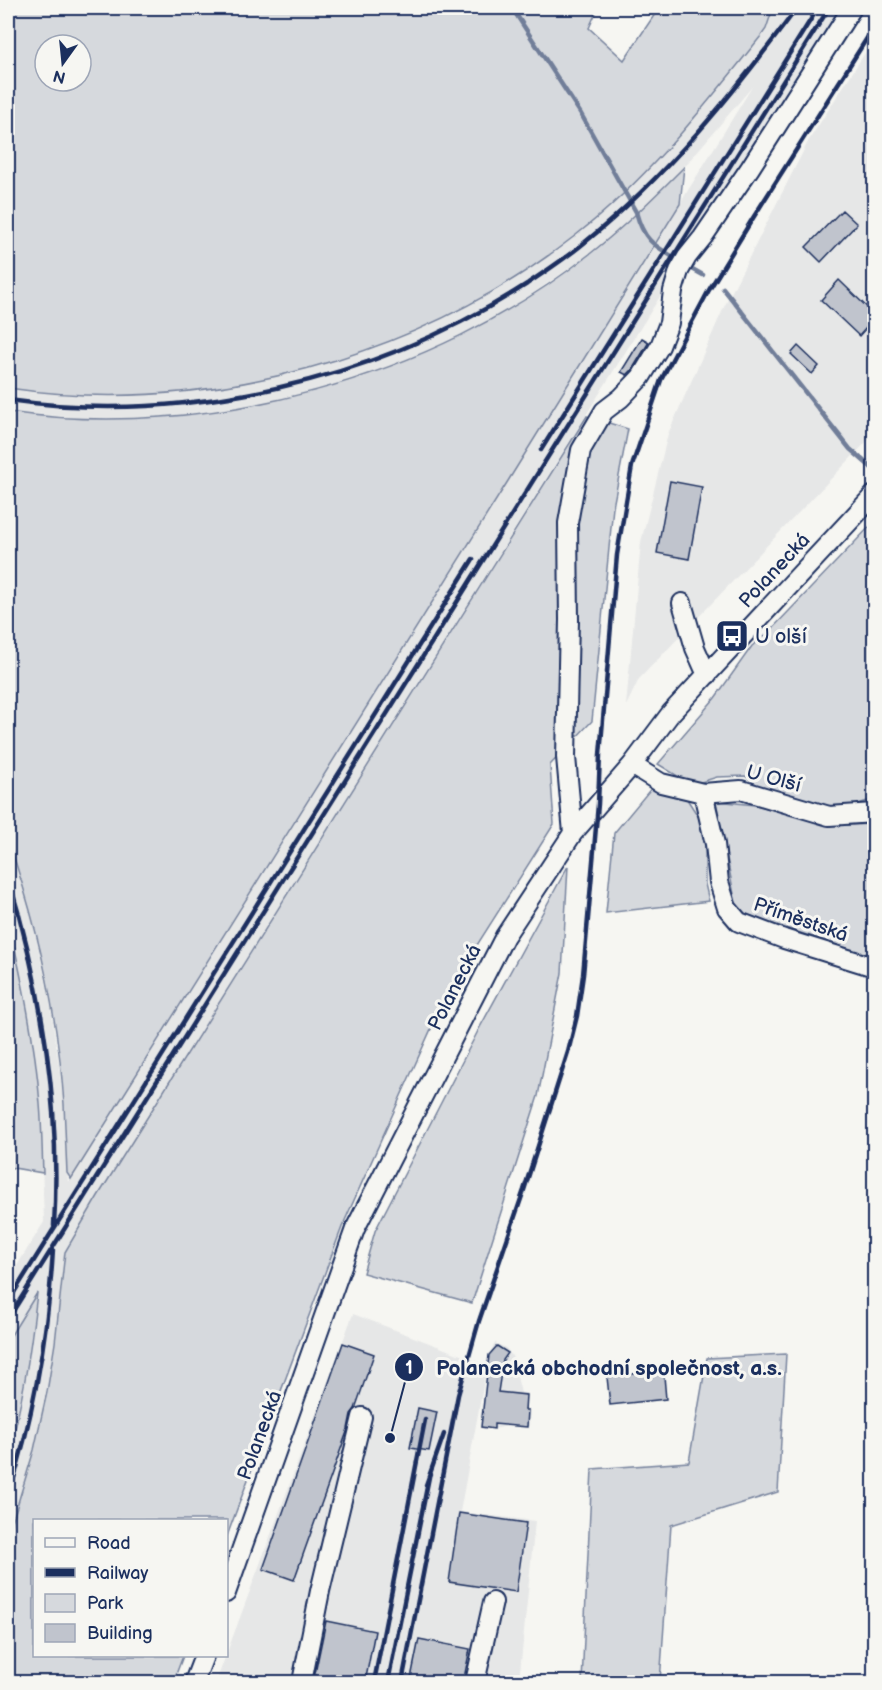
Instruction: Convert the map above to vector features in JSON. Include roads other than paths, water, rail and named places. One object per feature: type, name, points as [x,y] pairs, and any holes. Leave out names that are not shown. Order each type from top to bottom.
[{"type":"street","points":[[573,833],[566,757],[569,620],[568,523],[581,450],[604,411],[621,398],[641,377],[660,346],[669,323],[673,291],[683,264],[750,168],[852,8]]},
{"type":"street","name":"Polanecká","points":[[228,1587],[356,1229],[506,936],[573,833],[632,765],[671,712],[874,495]]},
{"type":"street","points":[[682,603],[695,648],[707,675]]},
{"type":"street","name":"U Olší","points":[[632,765],[661,783],[703,793],[741,790],[829,816],[874,813]]},
{"type":"street","name":"Příměstská","points":[[703,793],[715,844],[719,882],[727,908],[739,922],[874,968]]},
{"type":"street","points":[[302,1683],[320,1591],[362,1417]]},
{"type":"street","points":[[475,1683],[493,1602]]},
{"type":"street","points":[[194,1683],[204,1657]]},
{"type":"waterway","points":[[512,8],[581,114],[636,212],[647,237],[657,247],[680,261]]},
{"type":"waterway","points":[[687,266],[703,275]]},
{"type":"waterway","points":[[723,288],[850,449],[873,469]]},
{"type":"railway","points":[[8,400],[75,406],[143,406],[211,400],[278,388],[343,370],[407,347],[469,318],[527,284],[563,259],[643,190],[724,102],[797,8]]},
{"type":"railway","points":[[541,450],[818,8]]},
{"type":"railway","points":[[8,1319],[829,8]]},
{"type":"railway","points":[[402,1682],[458,1395],[479,1321],[568,1052],[577,1016],[583,975],[598,804],[617,555],[632,466],[661,380],[709,290],[874,27]]},
{"type":"railway","points":[[8,1302],[473,559]]},
{"type":"railway","points":[[8,877],[31,962],[46,1049],[55,1138],[54,1226]]},
{"type":"railway","points":[[8,1498],[25,1437],[38,1375],[53,1250]]},
{"type":"railway","points":[[374,1682],[425,1420]]},
{"type":"railway","points":[[426,1485],[444,1434]]},
{"type":"railway","points":[[388,1682],[429,1477]]},
{"type":"place","name":"U olší","points":[[732,636]]},
{"type":"place","name":"Polanecká obchodní společnost, a.s.","points":[[390,1438]]}]
